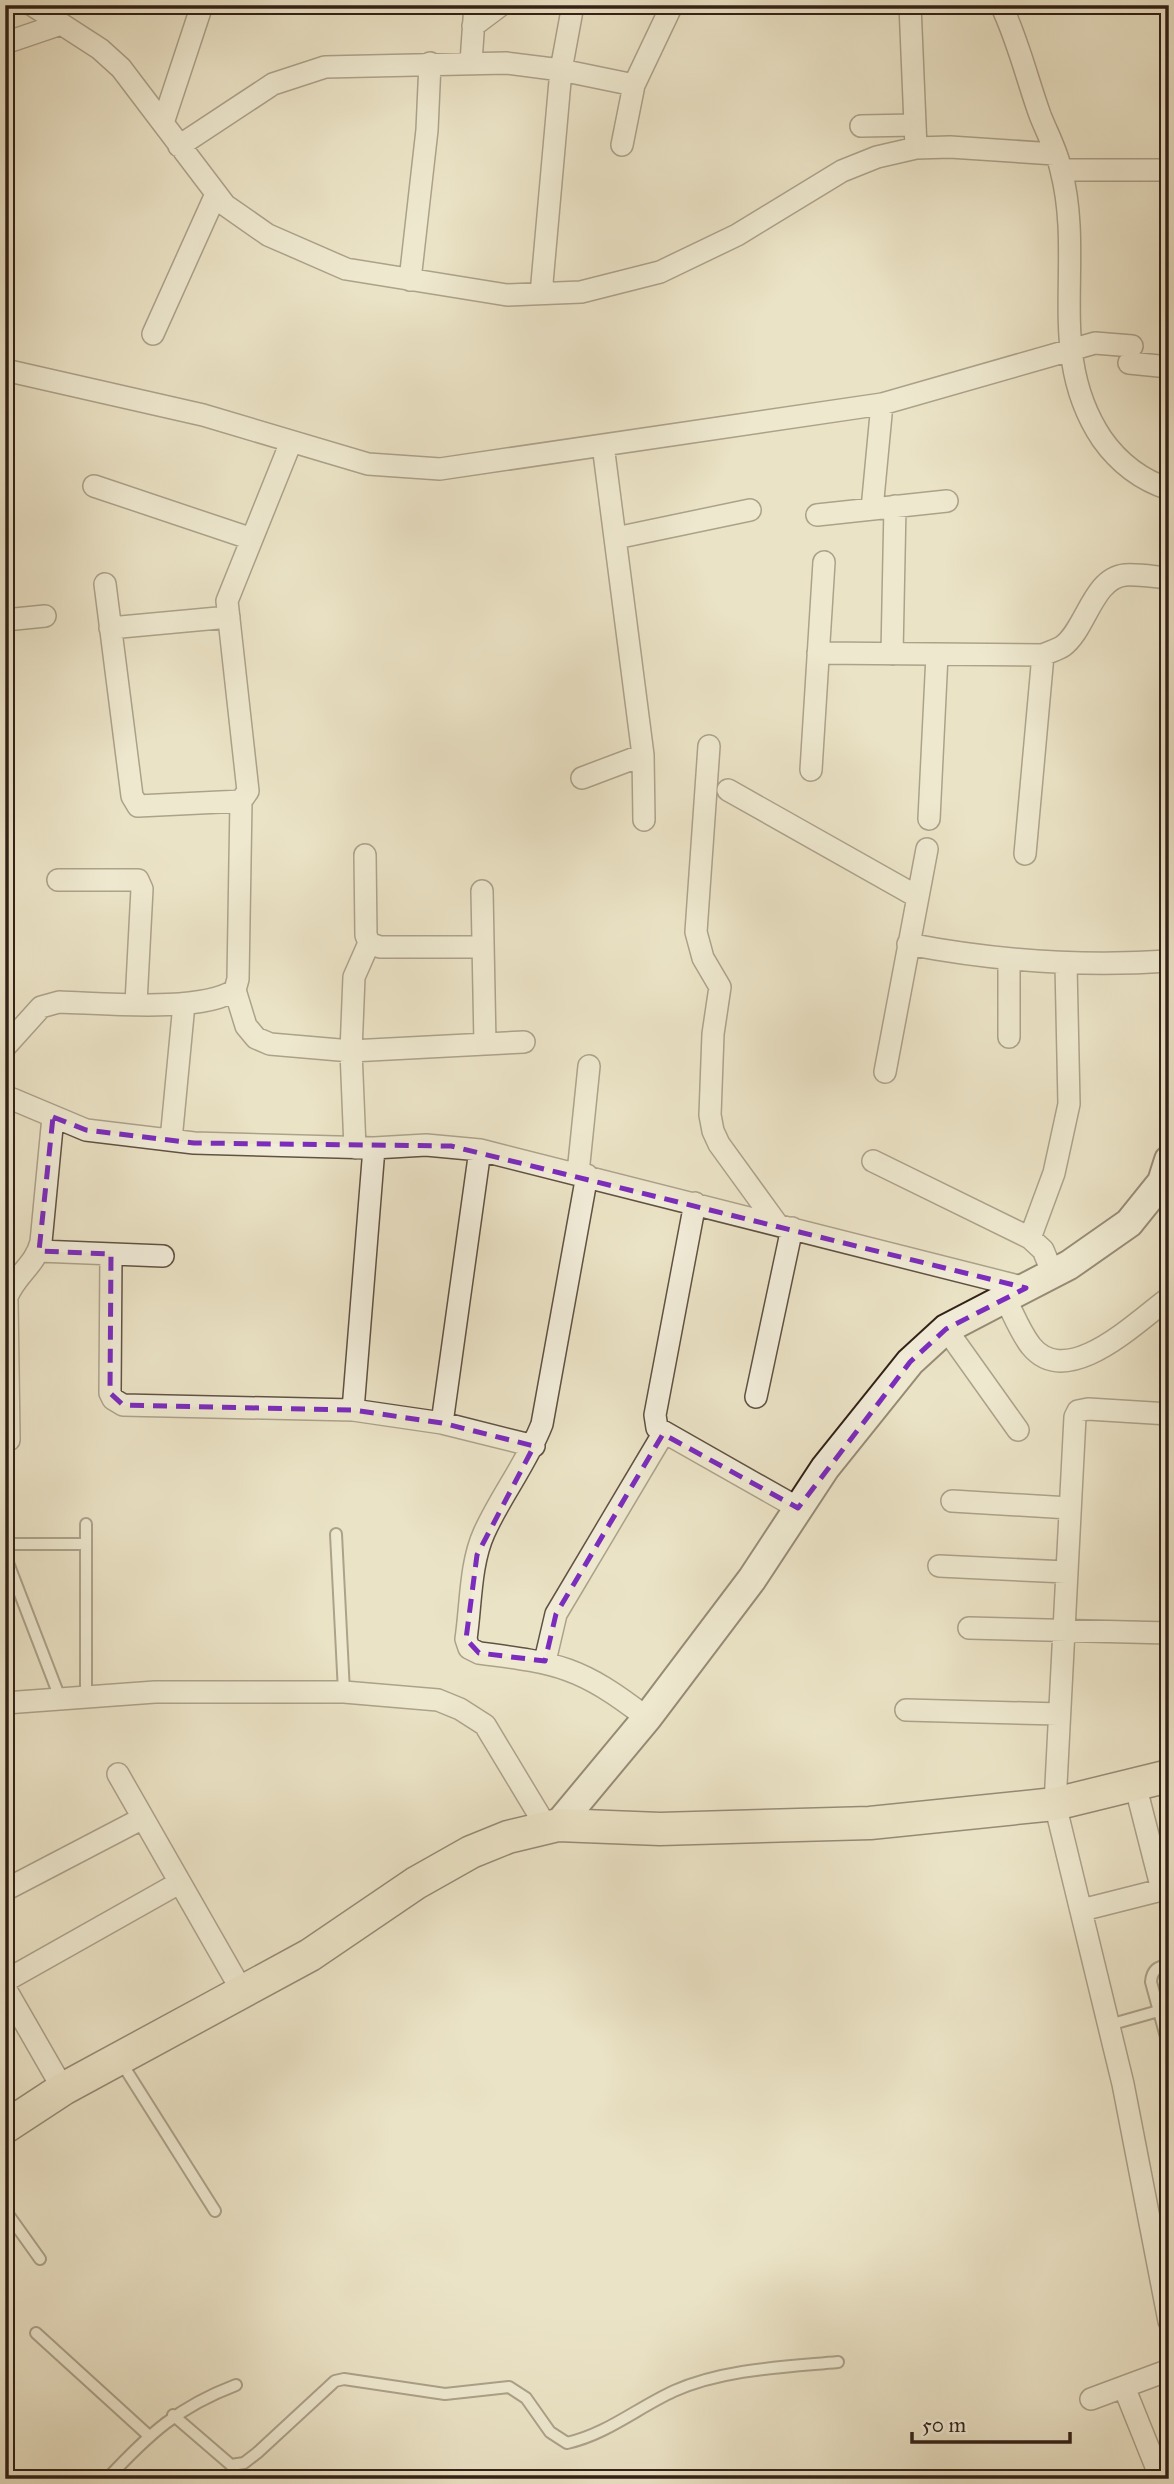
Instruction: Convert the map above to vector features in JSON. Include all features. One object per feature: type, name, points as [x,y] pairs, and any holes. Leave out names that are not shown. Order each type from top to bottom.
[{"type":"main road","points":[[553,1826],[647,1718],[752,1579],[825,1468],[910,1362],[946,1329],[1053,1274],[1129,1223],[1162,1182],[1169,1160]]},
{"type":"main road","points":[[5,2127],[63,2089],[310,1955],[416,1883],[471,1852],[508,1837],[553,1826],[660,1829],[870,1823],[1055,1804],[1169,1776]]},
{"type":"street","points":[[32,5],[58,25],[100,49],[121,68],[225,205],[268,236],[346,269],[507,295],[581,292],[660,272],[737,235],[842,171],[877,157],[916,148],[950,147],[1058,162],[1169,170]]},
{"type":"street","points":[[163,123],[202,5]]},
{"type":"street","points":[[471,62],[474,16],[501,5]]},
{"type":"street","points":[[541,294],[562,70],[573,5]]},
{"type":"street","points":[[622,145],[634,85],[672,5]]},
{"type":"street","points":[[910,5],[916,148]]},
{"type":"street","points":[[1001,5],[1058,162],[1068,216],[1071,362],[1090,420],[1114,456],[1127,468],[1169,489]]},
{"type":"street","points":[[5,43],[58,25]]},
{"type":"street","points":[[179,146],[273,84],[325,67],[471,62],[562,70],[634,85]]},
{"type":"street","points":[[410,280],[430,63]]},
{"type":"street","points":[[861,126],[915,125]]},
{"type":"street","points":[[153,334],[216,194]]},
{"type":"street","points":[[5,370],[203,415],[268,432],[291,442],[368,464],[440,469],[881,404],[1071,362],[1094,343],[1169,367]]},
{"type":"street","points":[[872,509],[881,404]]},
{"type":"street","points":[[291,442],[228,601],[248,792],[241,802],[238,979],[235,990],[246,1026],[256,1038],[270,1044],[351,1051],[524,1042]]},
{"type":"street","points":[[603,445],[643,755],[644,820]]},
{"type":"street","points":[[94,486],[252,538]]},
{"type":"street","points":[[817,515],[947,501]]},
{"type":"street","points":[[892,654],[895,506]]},
{"type":"street","points":[[616,538],[750,510]]},
{"type":"street","points":[[811,770],[824,562]]},
{"type":"street","points":[[818,653],[1043,655],[1061,648],[1073,636],[1113,579],[1125,575],[1169,578]]},
{"type":"street","points":[[105,584],[132,796],[138,806],[241,802]]},
{"type":"street","points":[[5,620],[45,616]]},
{"type":"street","points":[[110,628],[229,617]]},
{"type":"street","points":[[929,819],[937,655]]},
{"type":"street","points":[[1025,854],[1043,655]]},
{"type":"street","points":[[709,746],[696,932],[703,958],[720,987],[713,1034],[710,1115],[719,1144],[785,1226],[756,1397]]},
{"type":"street","points":[[582,778],[643,755]]},
{"type":"street","points":[[727,790],[916,896]]},
{"type":"street","points":[[885,1072],[916,896],[927,849]]},
{"type":"street","points":[[353,1410],[365,1148],[351,1051],[354,977],[369,943],[365,855]]},
{"type":"street","points":[[58,880],[138,880],[142,889],[136,1003]]},
{"type":"street","points":[[482,891],[485,1044]]},
{"type":"street","points":[[369,943],[380,947],[483,947]]},
{"type":"street","points":[[908,944],[1009,961],[1066,965],[1169,961]]},
{"type":"street","points":[[1009,961],[1009,1037]]},
{"type":"street","points":[[1030,1238],[1054,1173],[1069,1104],[1066,965]]},
{"type":"street","points":[[5,1047],[41,1007],[59,1002],[184,1004],[225,997],[235,990]]},
{"type":"street","points":[[171,1140],[184,1004]]},
{"type":"street","points":[[589,1066],[582,1174],[542,1424],[534,1446],[484,1533],[477,1555],[466,1639],[469,1648],[479,1653],[545,1661],[575,1670],[605,1686],[647,1718]]},
{"type":"street","points":[[5,1096],[86,1130],[171,1140],[365,1148],[426,1145],[480,1150],[582,1174],[785,1226],[1016,1293],[1032,1346],[1063,1362],[1087,1358],[1169,1298]]},
{"type":"street","points":[[9,1440],[7,1297],[12,1283],[37,1259],[53,1117]]},
{"type":"street","points":[[442,1423],[480,1150]]},
{"type":"street","points":[[873,1161],[1030,1238],[1043,1250],[1053,1274]]},
{"type":"street","points":[[695,1203],[655,1415],[657,1428],[663,1434],[798,1508]]},
{"type":"street","points":[[38,1251],[163,1256]]},
{"type":"street","points":[[111,1254],[110,1393],[113,1399],[123,1405],[353,1410],[442,1423],[534,1446]]},
{"type":"street","points":[[946,1329],[1018,1430]]},
{"type":"street","points":[[1169,1415],[1088,1409],[1078,1411],[1075,1417],[1055,1804],[1110,2025],[1163,2257],[1169,2321]]},
{"type":"street","points":[[545,1661],[556,1614],[663,1434]]},
{"type":"street","points":[[951,1501],[1069,1508]]},
{"type":"street","points":[[939,1566],[1066,1572]]},
{"type":"street","points":[[969,1629],[1063,1633],[1169,1633]]},
{"type":"street","points":[[5,1703],[155,1692],[344,1692],[438,1700],[460,1709],[485,1725],[553,1826]]},
{"type":"street","points":[[906,1710],[1059,1714]]},
{"type":"street","points":[[118,1774],[242,1991]]},
{"type":"street","points":[[1082,1910],[1166,1889],[1135,1784]]},
{"type":"street","points":[[5,1890],[143,1818]]},
{"type":"street","points":[[5,1981],[179,1883]]},
{"type":"street","points":[[5,1988],[63,2089]]},
{"type":"street","points":[[1091,2399],[1169,2370]]},
{"type":"street","points":[[1124,2387],[1161,2479]]},
{"type":"lane","points":[[86,1524],[86,1696]]},
{"type":"lane","points":[[336,1534],[344,1692]]},
{"type":"lane","points":[[5,1544],[86,1544]]},
{"type":"lane","points":[[5,1555],[60,1698]]},
{"type":"lane","points":[[1169,1964],[1157,1968],[1152,1974],[1164,2009],[1169,2048]]},
{"type":"lane","points":[[1110,2025],[1164,2009]]},
{"type":"lane","points":[[119,2058],[215,2211]]},
{"type":"lane","points":[[5,2210],[40,2259]]},
{"type":"lane","points":[[36,2333],[148,2435]]},
{"type":"lane","points":[[173,2415],[231,2465],[244,2463],[257,2453],[335,2381],[344,2379],[445,2394],[509,2387],[526,2398],[551,2432],[567,2443],[593,2437],[673,2392],[701,2381],[759,2370],[838,2362]]},
{"type":"lane","points":[[107,2479],[148,2435],[173,2415],[204,2397],[236,2385]]},
{"type":"highlighted area","points":[[53,1117],[86,1130],[194,1143],[451,1146],[1026,1288],[946,1329],[910,1362],[798,1508],[663,1434],[556,1614],[545,1661],[479,1653],[466,1639],[477,1555],[534,1446],[442,1423],[353,1410],[123,1405],[110,1393],[111,1254],[39,1251]]}]
